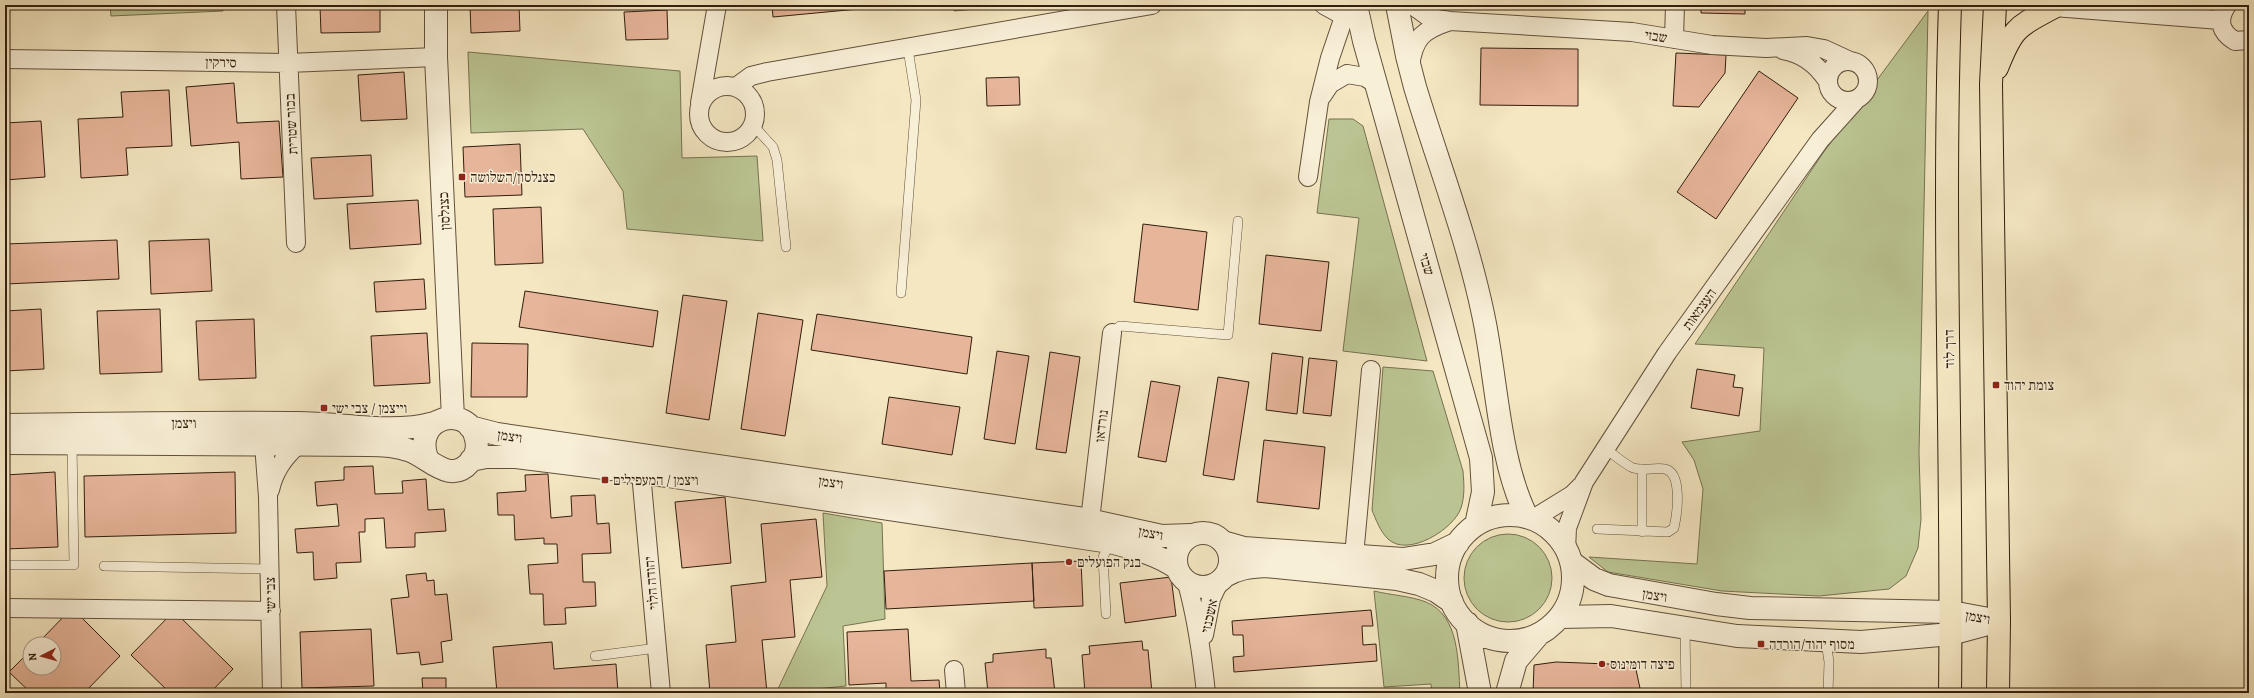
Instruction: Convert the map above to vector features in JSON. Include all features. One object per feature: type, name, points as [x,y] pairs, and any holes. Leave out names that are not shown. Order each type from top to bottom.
[{"type":"main road","name":"דרך לוד","points":[[1950,5],[1948,167],[1951,612],[1950,693]]},
{"type":"main road","points":[[1995,5],[1991,84],[1999,621],[1998,693]]},
{"type":"main road","points":[[1991,84],[2008,40],[2021,24],[2053,6]]},
{"type":"street","name":"בכור שטרית","points":[[286,5],[296,243]]},
{"type":"street","name":"כצנלסון","points":[[436,5],[436,57],[452,423]]},
{"type":"street","points":[[710,46],[715,69],[719,78],[747,95],[754,106],[755,116],[753,126],[740,140],[721,142],[704,132],[700,124],[700,106],[710,46],[717,5]]},
{"type":"street","points":[[1308,177],[1319,102],[1349,9],[1324,5]]},
{"type":"street","name":"שבזי","points":[[1397,5],[1410,66],[1469,257],[1488,336],[1510,470],[1519,500],[1530,518]]},
{"type":"street","name":"שבזי","points":[[1412,5],[1430,18],[1450,21],[1600,30],[1712,45],[1766,48],[1788,51],[1805,58],[1819,68],[1829,87]]},
{"type":"street","points":[[1674,39],[1675,5]]},
{"type":"street","points":[[700,106],[710,91],[731,86],[751,76],[767,72],[1143,6]]},
{"type":"street","points":[[2053,6],[2224,12],[2223,31],[2227,37],[2235,41],[2249,40]]},
{"type":"street","name":"שבזי","points":[[1349,9],[1376,84],[1481,458],[1483,492],[1476,525]]},
{"type":"street","name":"שבזי","points":[[1410,66],[1412,48],[1422,34],[1432,27],[1450,21]]},
{"type":"street","name":"שבזי","points":[[1766,48],[1807,46],[1824,49],[1850,61]]},
{"type":"street","name":"סירקין","points":[[5,59],[288,63],[436,57]]},
{"type":"street","points":[[1850,61],[1861,66],[1868,78],[1866,92],[1855,101],[1842,101],[1829,87],[1832,68],[1837,64],[1850,61]]},
{"type":"street","points":[[1319,102],[1330,84],[1347,74],[1365,77],[1376,84]]},
{"type":"street","name":"העצמאות","points":[[1820,140],[1829,119],[1829,87]]},
{"type":"street","name":"העצמאות","points":[[1530,518],[1572,495],[1584,482],[1667,353],[1820,140],[1855,101]]},
{"type":"street","name":"נורדאו","points":[[1090,520],[1112,332]]},
{"type":"street","points":[[1354,556],[1371,370]]},
{"type":"street","points":[[264,444],[279,422]]},
{"type":"street","name":"ויצמן","points":[[5,424],[279,422],[392,428],[422,427],[452,423],[497,434],[1090,520],[1162,536],[1191,535]]},
{"type":"street","points":[[452,423],[476,437],[477,443],[476,450],[471,460],[463,468],[447,471],[432,464],[427,458],[424,450],[424,439],[452,423]]},
{"type":"street","name":"ויצמן","points":[[5,443],[72,442],[394,446],[409,450],[427,458]]},
{"type":"street","name":"צבי ישי","points":[[264,444],[268,497],[272,693]]},
{"type":"street","name":"צבי ישי","points":[[268,497],[272,481],[278,468],[286,456],[298,445]]},
{"type":"street","name":"ויצמן","points":[[471,460],[486,457],[516,457],[641,473],[1110,542],[1133,548],[1165,560],[1182,575]]},
{"type":"street","name":"יהודה הלוי","points":[[641,473],[661,693]]},
{"type":"street","name":"העצמאות","points":[[1569,556],[1567,528],[1584,482]]},
{"type":"street","points":[[1505,515],[1530,518],[1547,526],[1560,538],[1569,556],[1573,587],[1569,603],[1561,616],[1549,628],[1538,634],[1517,641],[1500,640],[1484,635],[1467,623],[1452,602],[1436,591],[1419,584],[1390,578],[1265,566],[1235,570],[1222,579],[1204,588],[1182,575],[1177,552],[1184,540],[1191,535],[1208,534],[1222,542],[1244,548],[1403,559],[1419,558],[1435,554],[1458,543],[1476,525],[1488,519],[1505,515]]},
{"type":"street","points":[[1222,542],[1230,555],[1229,568],[1222,579]]},
{"type":"street","points":[[1452,602],[1448,573],[1450,560],[1458,543]]},
{"type":"street","name":"ויצמן","points":[[1569,556],[1594,579],[1624,590],[1716,604],[1783,610],[1951,612],[1999,621]]},
{"type":"street","name":"אשכנזי","points":[[1182,575],[1196,616],[1202,652],[1206,693]]},
{"type":"street","name":"אשכנזי","points":[[1202,652],[1206,619],[1211,599],[1222,579]]},
{"type":"street","points":[[5,608],[270,611]]},
{"type":"street","name":"ויצמן","points":[[1561,616],[1611,616],[1737,636],[1861,642],[1951,634],[1999,621]]},
{"type":"street","points":[[1467,623],[1480,693]]},
{"type":"street","points":[[1507,693],[1516,661],[1538,634]]},
{"type":"street","points":[[954,670],[956,693]]},
{"type":"lane","points":[[901,293],[916,100],[908,48]]},
{"type":"lane","points":[[753,126],[773,147],[777,160],[786,248]]},
{"type":"lane","points":[[1112,332],[1120,326],[1228,335],[1238,221]]},
{"type":"lane","points":[[5,565],[74,564],[72,442]]},
{"type":"lane","points":[[1597,529],[1668,532],[1674,528],[1677,483],[1674,475],[1666,469],[1642,469],[1632,467],[1606,449]]},
{"type":"lane","points":[[1642,469],[1642,532]]},
{"type":"lane","points":[[1106,614],[1103,557],[1110,542]]},
{"type":"lane","points":[[104,566],[270,569]]},
{"type":"lane","points":[[1684,628],[1686,693]]},
{"type":"lane","points":[[1826,641],[1829,662],[1828,693]]},
{"type":"lane","points":[[595,656],[656,648]]},
{"type":"green space","points":[[110,5],[223,5],[223,11],[111,16]]},
{"type":"green space","points":[[953,5],[1021,5],[954,11]]},
{"type":"green space","points":[[1928,11],[1919,453],[1921,519],[1918,548],[1906,576],[1889,589],[1819,596],[1722,591],[1608,572],[1589,557],[1697,564],[1703,489],[1694,460],[1682,442],[1760,431],[1764,348],[1695,344],[1823,153]]},
{"type":"green space","points":[[468,52],[680,71],[682,158],[757,156],[763,241],[627,229],[623,191],[583,129],[471,133]]},
{"type":"green space","points":[[1329,119],[1353,119],[1363,126],[1427,361],[1343,351],[1359,218],[1317,213]]},
{"type":"green space","points":[[1383,367],[1433,371],[1463,471],[1463,499],[1457,516],[1440,532],[1418,543],[1407,545],[1397,544],[1385,536],[1380,529],[1372,510]]},
{"type":"green space","points":[[823,513],[882,523],[885,619],[843,626],[846,686],[776,693],[827,586]]},
{"type":"green space","points":[[1508,534],[1525,537],[1533,541],[1545,553],[1549,561],[1552,578],[1549,595],[1545,603],[1533,615],[1525,619],[1508,622],[1491,619],[1483,615],[1471,603],[1467,595],[1464,578],[1467,561],[1471,553],[1483,541],[1491,537]]},
{"type":"green space","points":[[1374,591],[1414,598],[1426,602],[1437,609],[1445,618],[1455,641],[1459,668],[1460,693],[1432,693],[1431,684],[1384,687]]},
{"type":"building","points":[[470,5],[519,5],[520,31],[471,33]]},
{"type":"building","points":[[772,5],[901,5],[773,17]]},
{"type":"building","points":[[1701,5],[1745,5],[1745,14],[1701,13]]},
{"type":"building","points":[[320,6],[380,6],[380,32],[321,33]]},
{"type":"building","points":[[667,10],[668,39],[626,40],[624,12]]},
{"type":"building","points":[[1481,48],[1578,49],[1578,106],[1480,105]]},
{"type":"building","points":[[1676,53],[1726,55],[1725,73],[1699,107],[1673,106]]},
{"type":"building","points":[[1759,71],[1798,98],[1716,219],[1677,192]]},
{"type":"building","points":[[404,72],[407,119],[361,121],[358,75]]},
{"type":"building","points":[[1019,77],[1020,105],[987,106],[986,78]]},
{"type":"building","points":[[234,83],[237,123],[279,121],[283,177],[241,179],[239,142],[191,146],[186,87]]},
{"type":"building","points":[[169,90],[172,146],[126,148],[128,175],[81,178],[78,119],[123,117],[121,92]]},
{"type":"building","points":[[41,121],[45,177],[5,180],[5,123]]},
{"type":"building","points":[[520,144],[522,195],[465,197],[463,147]]},
{"type":"building","points":[[371,155],[373,196],[314,199],[311,158]]},
{"type":"building","points":[[418,200],[421,244],[350,249],[347,204]]},
{"type":"building","points":[[541,207],[543,263],[495,265],[493,209]]},
{"type":"building","points":[[1143,224],[1207,232],[1198,310],[1134,302]]},
{"type":"building","points":[[209,239],[212,291],[151,294],[149,241]]},
{"type":"building","points":[[117,240],[119,279],[5,284],[5,244]]},
{"type":"building","points":[[1266,255],[1329,262],[1321,331],[1259,324]]},
{"type":"building","points":[[424,279],[426,309],[376,312],[374,282]]},
{"type":"building","points":[[525,291],[658,311],[653,347],[519,327]]},
{"type":"building","points":[[683,295],[727,301],[709,420],[666,413]]},
{"type":"building","points":[[41,309],[44,369],[5,371],[5,311]]},
{"type":"building","points":[[160,309],[162,372],[100,374],[97,311]]},
{"type":"building","points":[[758,313],[803,320],[785,436],[741,429]]},
{"type":"building","points":[[817,314],[972,337],[967,374],[811,350]]},
{"type":"building","points":[[254,319],[256,378],[199,380],[196,321]]},
{"type":"building","points":[[427,333],[430,383],[374,386],[371,336]]},
{"type":"building","points":[[472,343],[528,344],[527,397],[471,397]]},
{"type":"building","points":[[997,351],[1029,356],[1015,444],[984,439]]},
{"type":"building","points":[[1050,352],[1080,357],[1066,453],[1036,449]]},
{"type":"building","points":[[1272,353],[1303,357],[1297,414],[1266,410]]},
{"type":"building","points":[[1309,358],[1337,361],[1331,416],[1303,413]]},
{"type":"building","points":[[1697,369],[1735,375],[1733,387],[1743,388],[1739,416],[1691,408]]},
{"type":"building","points":[[1218,377],[1249,382],[1234,480],[1203,475]]},
{"type":"building","points":[[1151,381],[1180,386],[1166,462],[1138,457]]},
{"type":"building","points":[[889,397],[960,407],[952,455],[882,444]]},
{"type":"building","points":[[1264,440],[1325,447],[1319,509],[1257,502]]},
{"type":"building","points":[[373,466],[375,494],[403,493],[402,481],[426,479],[428,510],[444,509],[446,531],[415,533],[415,547],[386,548],[384,518],[365,519],[365,532],[359,532],[361,562],[336,563],[337,578],[314,580],[313,552],[297,553],[295,529],[339,526],[337,504],[317,506],[315,482],[344,480],[344,467]]},
{"type":"building","points":[[55,472],[58,547],[5,549],[5,475]]},
{"type":"building","points":[[235,472],[236,533],[85,537],[84,476]]},
{"type":"building","points":[[548,474],[551,518],[572,516],[571,496],[595,495],[597,524],[609,523],[611,553],[582,554],[583,582],[595,582],[596,606],[565,608],[566,624],[544,625],[543,594],[530,594],[528,565],[558,563],[557,544],[544,544],[544,538],[515,540],[514,515],[498,515],[497,493],[526,491],[525,475]]},
{"type":"building","points":[[725,497],[731,563],[682,568],[675,502]]},
{"type":"building","points":[[816,519],[822,577],[790,580],[795,637],[762,640],[767,693],[710,693],[706,645],[736,642],[731,586],[766,582],[761,524]]},
{"type":"building","points":[[1081,561],[1083,606],[1034,608],[1032,563]]},
{"type":"building","points":[[1032,563],[1034,601],[886,609],[884,571]]},
{"type":"building","points":[[426,573],[427,581],[434,580],[435,595],[447,594],[452,640],[441,642],[443,662],[421,665],[419,652],[397,654],[391,599],[409,597],[406,575]]},
{"type":"building","points":[[1171,577],[1176,616],[1125,623],[1120,583]]},
{"type":"building","points":[[72,608],[120,656],[84,693],[31,693],[9,672],[22,659],[22,676],[62,676],[62,636],[45,636]]},
{"type":"building","points":[[1371,610],[1373,626],[1362,626],[1363,645],[1376,644],[1377,661],[1234,672],[1233,657],[1244,656],[1243,635],[1233,635],[1232,621]]},
{"type":"building","points":[[174,611],[233,669],[210,693],[170,693],[131,655]]},
{"type":"building","points":[[371,629],[374,686],[302,688],[300,632]]},
{"type":"building","points":[[908,629],[911,681],[939,680],[940,693],[886,693],[886,683],[849,685],[847,632]]},
{"type":"building","points":[[1142,641],[1143,650],[1148,650],[1152,693],[1085,693],[1082,655],[1090,654],[1089,646]]},
{"type":"building","points":[[552,642],[554,669],[616,664],[618,693],[497,693],[493,647]]},
{"type":"building","points":[[1046,649],[1046,658],[1051,658],[1055,693],[988,693],[985,663],[993,662],[993,654]]},
{"type":"building","points":[[1556,662],[1635,665],[1641,693],[1533,693],[1534,665]]},
{"type":"building","points":[[422,678],[446,678],[446,693],[423,693]]},
{"type":"place","name":"כצנלסון/השלושה","points":[[462,177]]},
{"type":"place","name":"צומת יהוד","points":[[1996,385]]},
{"type":"place","name":"וייצמן / צבי ישי","points":[[324,408]]},
{"type":"place","name":"ויצמן / המעפילים","points":[[605,480]]},
{"type":"place","name":"בנק הפועלים","points":[[1069,562]]},
{"type":"place","name":"מסוף יהוד/הורדה","points":[[1761,644]]},
{"type":"place","name":"פיצה דומינוס","points":[[1602,664]]}]
